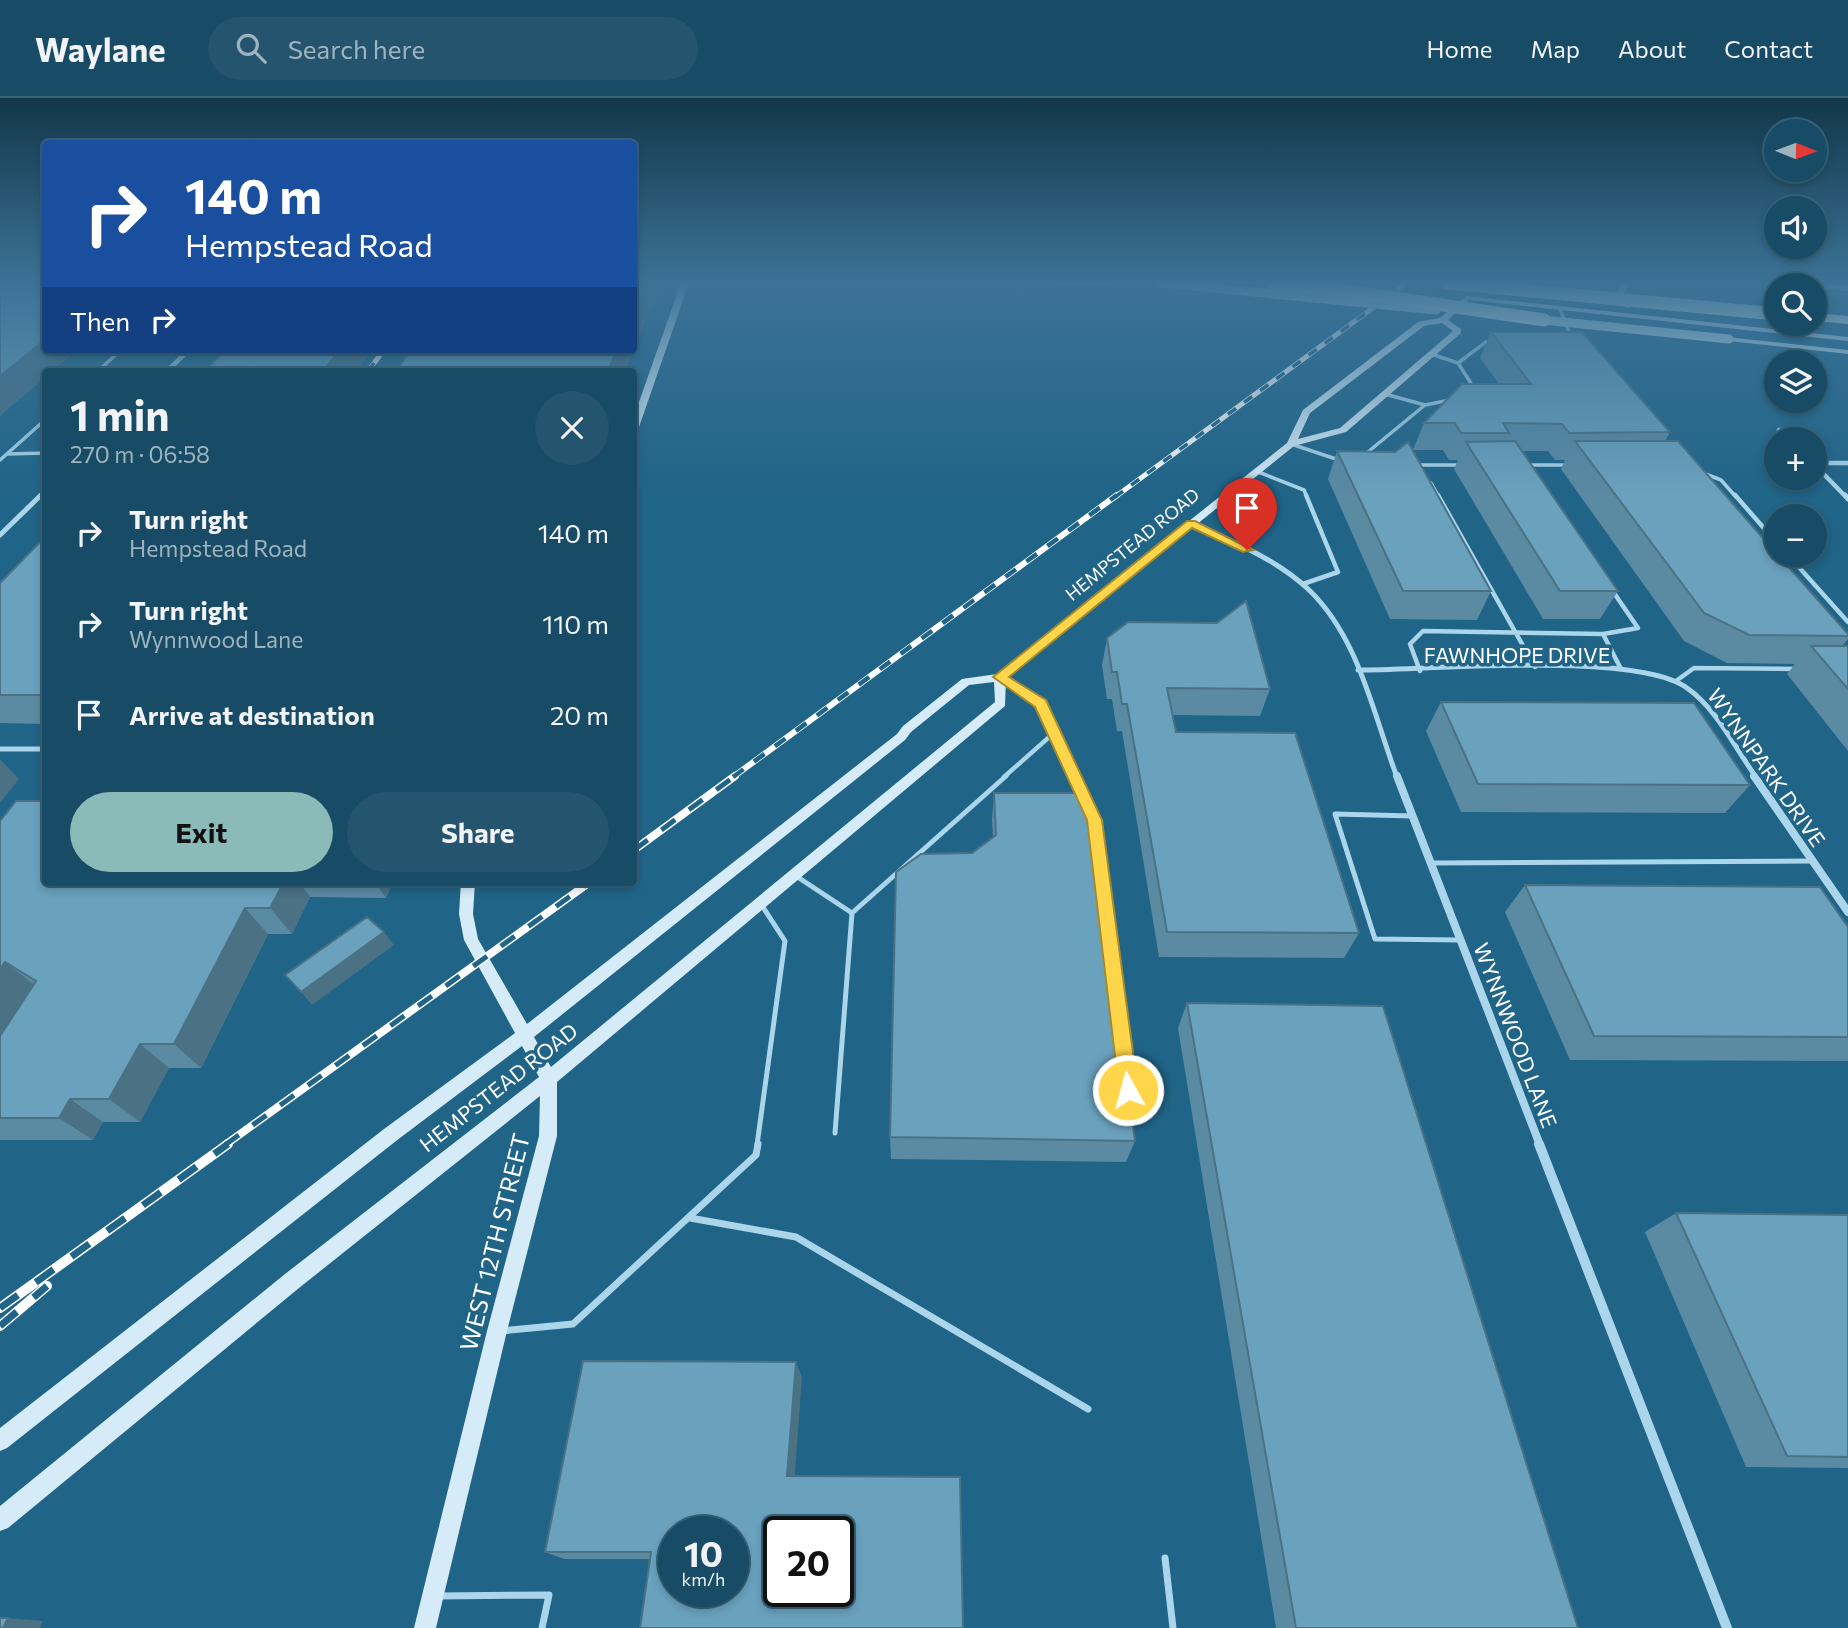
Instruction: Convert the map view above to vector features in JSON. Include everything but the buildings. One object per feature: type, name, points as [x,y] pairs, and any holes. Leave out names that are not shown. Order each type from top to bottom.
[{"type":"main road","points":[[637,419],[660,354]]},
{"type":"main road","name":"HEMPSTEAD ROAD","points":[[1291,444],[1306,412],[1381,354]]},
{"type":"main road","name":"HEMPSTEAD ROAD","points":[[0,1441],[390,1135],[526,1034],[901,737],[907,729],[966,682],[1000,677],[1291,444],[1343,430],[1431,354]]},
{"type":"main road","name":"HEMPSTEAD ROAD","points":[[0,1520],[292,1281],[549,1079],[1001,703],[1000,677]]},
{"type":"main road","name":"WEST 12TH STREET","points":[[425,1628],[497,1331],[548,1136],[549,1079],[471,940],[466,914],[468,886]]},
{"type":"street","points":[[170,368],[184,354]]},
{"type":"street","points":[[1827,464],[1848,463]]},
{"type":"street","points":[[1827,477],[1848,499]]},
{"type":"street","points":[[0,535],[42,495]]},
{"type":"street","name":"WYNNWOOD LANE","points":[[1191,523],[1267,559],[1303,584],[1337,624],[1358,670],[1430,863],[1727,1628]]},
{"type":"street","name":"FAWNHOPE DRIVE","points":[[1358,670],[1420,671],[1482,666],[1621,669],[1646,672],[1676,681]]},
{"type":"street","name":"WYNNPARK DRIVE","points":[[1676,681],[1706,705],[1848,912]]},
{"type":"street","points":[[0,749],[42,749]]},
{"type":"lane","points":[[101,368],[116,354]]},
{"type":"lane","points":[[1432,354],[1458,363],[1479,395]]},
{"type":"lane","points":[[1458,363],[1469,354]]},
{"type":"lane","points":[[1385,394],[1425,405],[1452,400]]},
{"type":"lane","points":[[1363,456],[1425,405]]},
{"type":"lane","points":[[0,460],[42,423]]},
{"type":"lane","points":[[1291,444],[1344,462]]},
{"type":"lane","points":[[7,454],[42,453]]},
{"type":"lane","points":[[1407,465],[1461,465]]},
{"type":"lane","points":[[1420,465],[1535,667]]},
{"type":"lane","points":[[1514,465],[1582,465]]},
{"type":"lane","points":[[1528,465],[1535,476]]},
{"type":"lane","points":[[1255,471],[1304,490],[1338,572],[1303,584]]},
{"type":"lane","points":[[1699,472],[1721,480],[1764,528]]},
{"type":"lane","points":[[1799,567],[1848,622]]},
{"type":"lane","points":[[1420,671],[1410,644],[1423,631],[1604,635],[1638,628],[1609,585]]},
{"type":"lane","points":[[1604,635],[1621,669]]},
{"type":"lane","points":[[1676,681],[1694,668],[1810,669]]},
{"type":"lane","points":[[1000,677],[1041,704],[1056,731],[1094,820],[1128,1090]]},
{"type":"lane","points":[[835,1133],[852,913],[1056,731]]},
{"type":"lane","points":[[1412,816],[1335,814],[1375,939],[1460,940]]},
{"type":"lane","points":[[1430,863],[1812,861]]},
{"type":"lane","points":[[795,876],[852,913]]},
{"type":"lane","points":[[497,1331],[573,1324],[756,1155],[785,941],[761,904]]},
{"type":"lane","points":[[690,1218],[796,1237],[1088,1409]]},
{"type":"lane","points":[[1165,1558],[1173,1628]]},
{"type":"lane","points":[[433,1596],[549,1595],[542,1628]]},
{"type":"railway","points":[[370,368],[381,354]]},
{"type":"railway","points":[[1115,497],[1310,354]]},
{"type":"railway","points":[[733,777],[1117,495]]},
{"type":"railway","points":[[637,848],[735,776]]},
{"type":"railway","points":[[225,1145],[584,886]]},
{"type":"railway","points":[[0,1308],[228,1144]]},
{"type":"railway","points":[[0,1326],[47,1286]]},
{"type":"route","points":[[1128,1090],[1094,820],[1056,731],[1041,704],[1000,677],[1191,523],[1247,550]]}]
